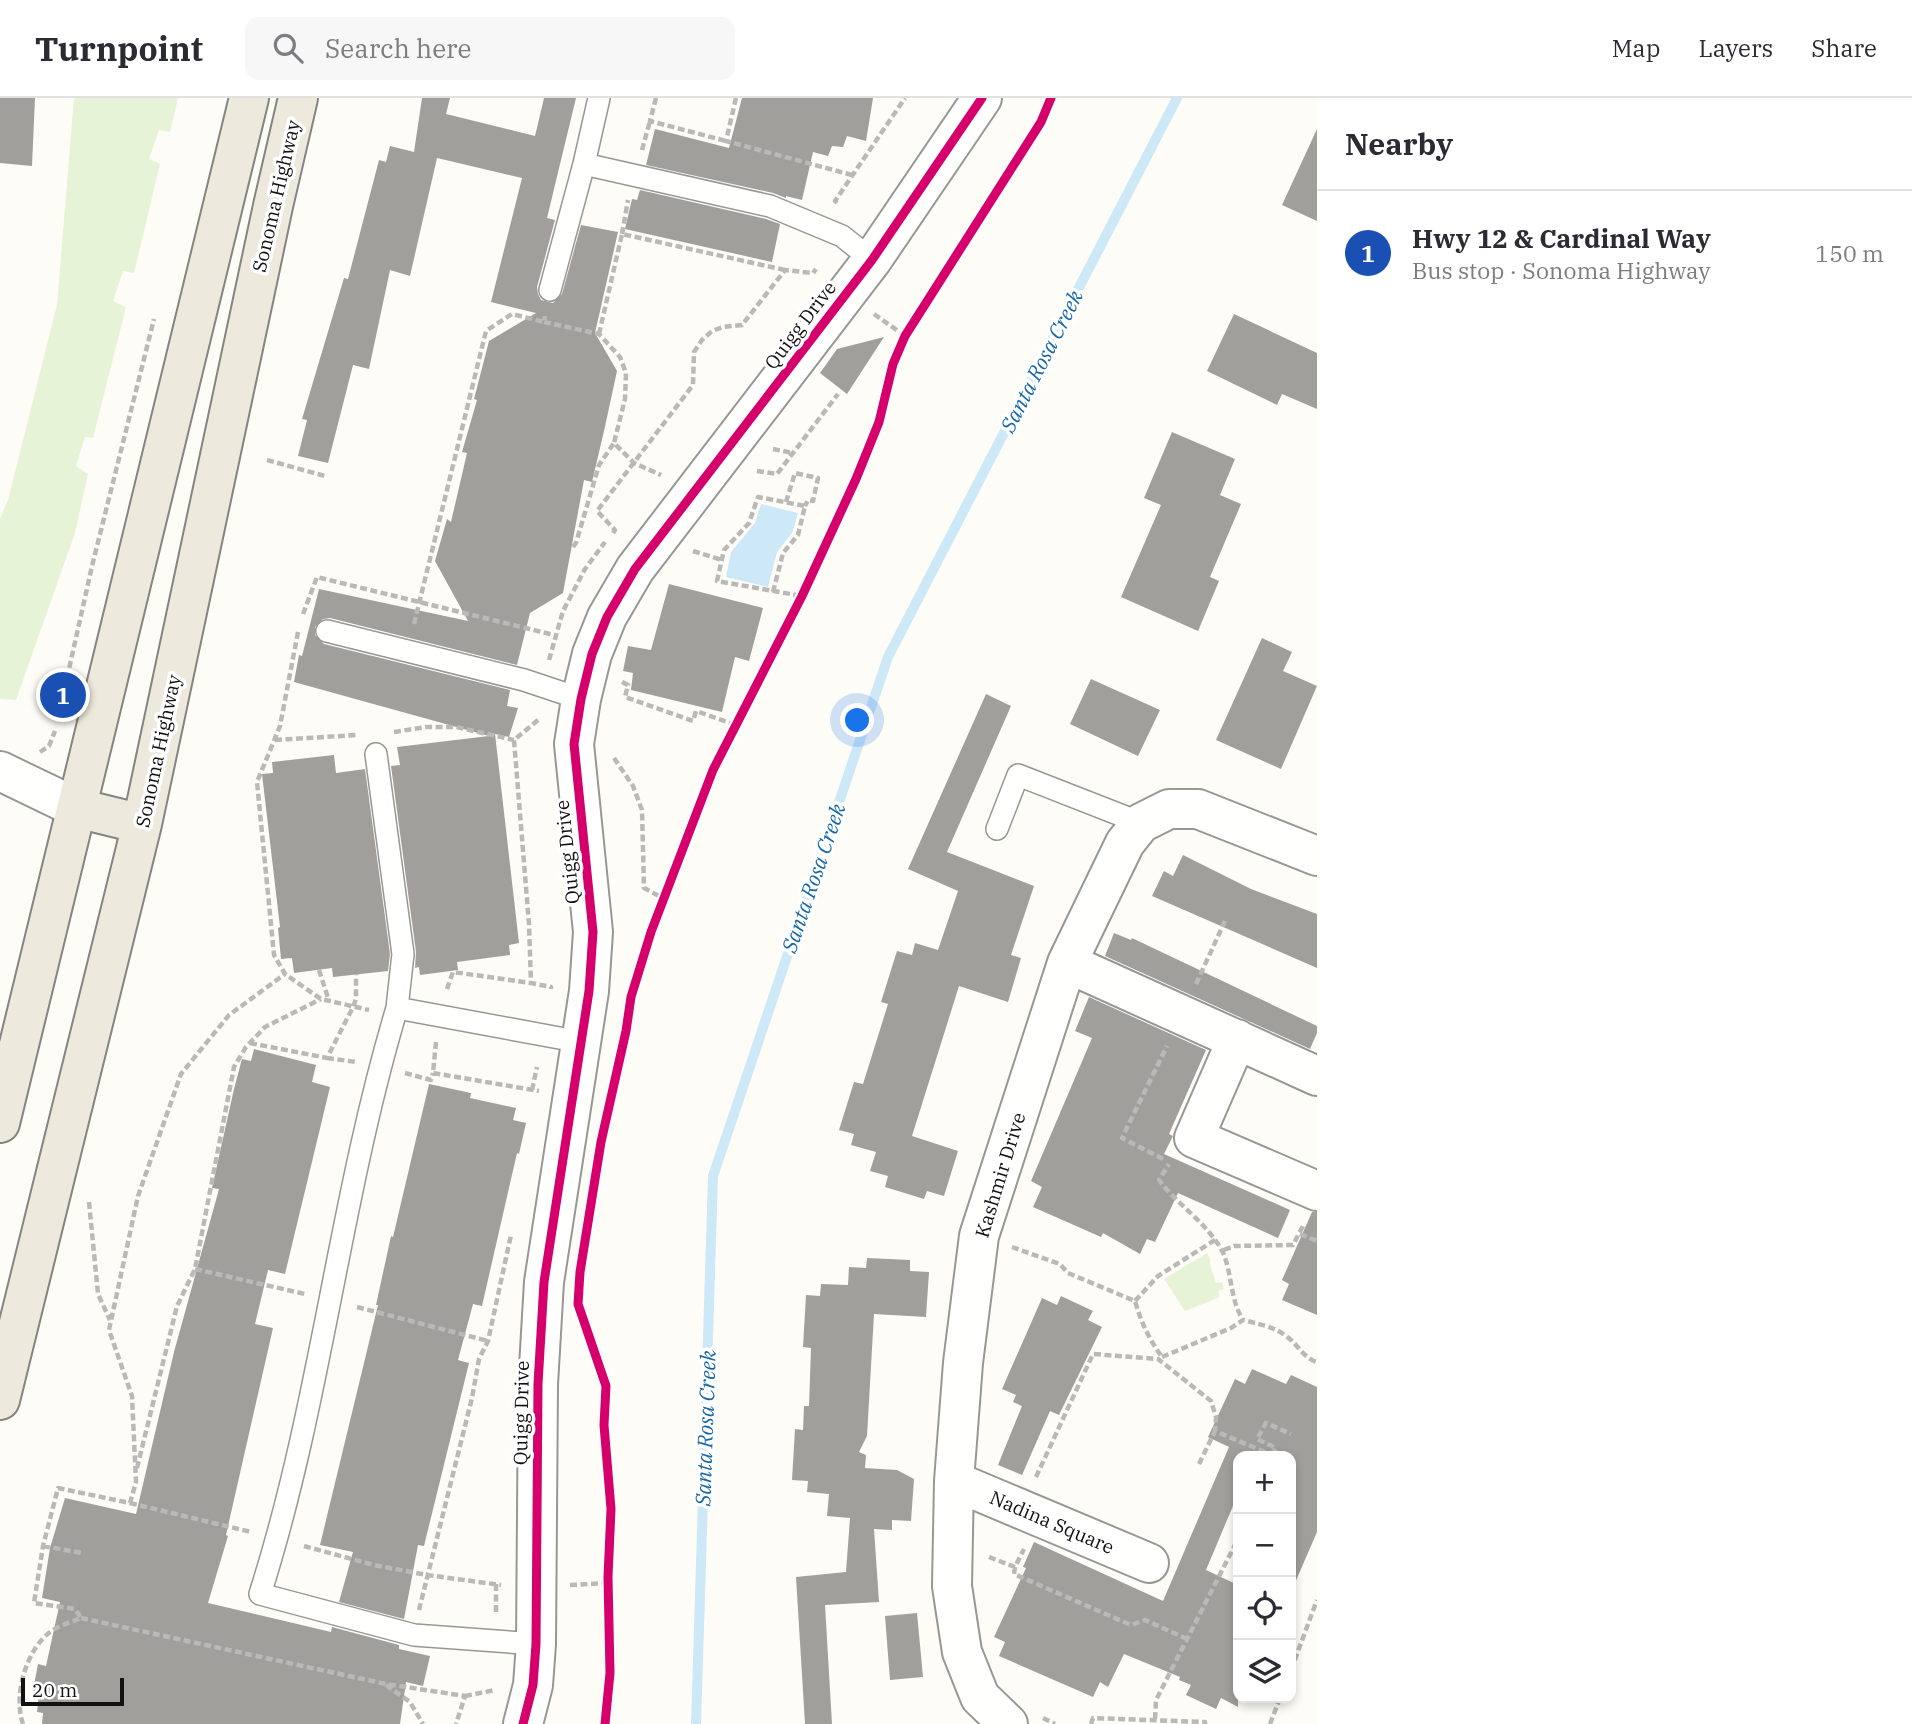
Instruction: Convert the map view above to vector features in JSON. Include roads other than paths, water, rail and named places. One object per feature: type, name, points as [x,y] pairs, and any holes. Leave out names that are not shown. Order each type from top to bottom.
[{"type":"main road","points":[[0,1123],[249,98]]},
{"type":"main road","name":"Sonoma Highway","points":[[0,1400],[142,824],[298,98]]},
{"type":"main road","points":[[77,808],[142,824]]},
{"type":"street","name":"Quigg Drive","points":[[523,1724],[533,1685],[536,1644],[538,1384],[544,1282],[589,985],[593,932],[574,744],[592,654],[607,617],[635,569],[872,260],[982,98]]},
{"type":"street","points":[[0,771],[77,808]]},
{"type":"street","points":[[1141,823],[1169,809],[1198,809],[1317,856]]},
{"type":"street","name":"Kashmir Drive","points":[[1024,1720],[980,1697],[962,1652],[952,1586],[954,1481],[963,1363],[979,1236],[1068,963],[1125,843],[1141,823]]},
{"type":"street","points":[[1068,963],[1317,1076]]},
{"type":"street","points":[[1237,1039],[1194,1138],[1311,1207]]},
{"type":"street","name":"Nadina Square","points":[[954,1481],[1149,1563]]},
{"type":"lane","points":[[550,290],[599,98]]},
{"type":"lane","points":[[584,164],[770,206],[842,236],[872,260]]},
{"type":"lane","points":[[327,631],[524,680],[581,699]]},
{"type":"lane","points":[[376,754],[403,954],[395,1012],[357,1158],[309,1412],[278,1539],[260,1594],[414,1635],[536,1644]]},
{"type":"lane","points":[[997,829],[1018,775],[1141,823]]},
{"type":"lane","points":[[395,1012],[438,1016],[581,1042]]},
{"type":"water","points":[[761,504],[798,513],[792,533],[777,552],[768,587],[726,577],[731,552],[755,523]]},
{"type":"waterway","name":"Santa Rosa Creek","points":[[696,1724],[713,1176],[888,657],[1177,98]]},
{"type":"place","name":"Hwy 12 & Cardinal Way","points":[[63,695]]}]
